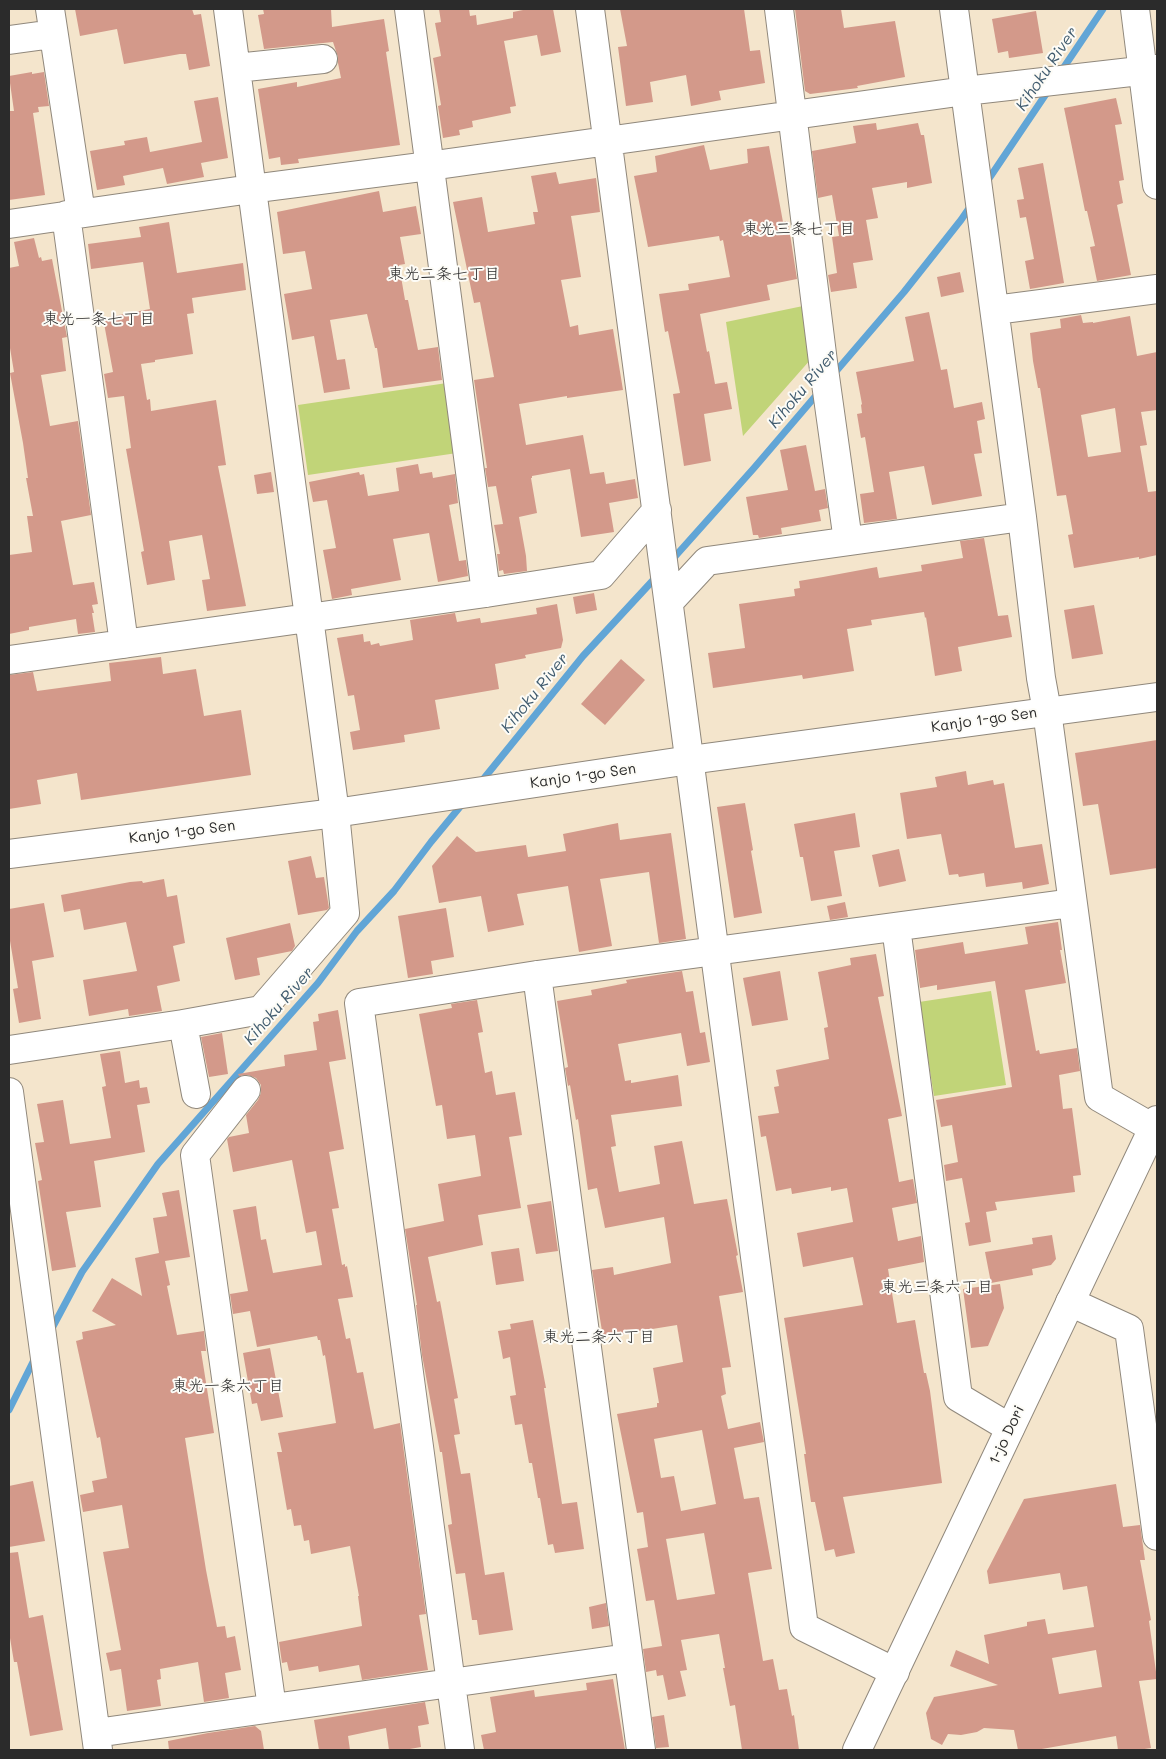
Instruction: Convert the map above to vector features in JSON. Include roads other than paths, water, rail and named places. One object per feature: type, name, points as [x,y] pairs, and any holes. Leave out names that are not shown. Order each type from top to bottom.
[{"type":"street","points":[[9,1050],[183,1024],[261,1010],[345,913],[335,813],[228,9]]},
{"type":"street","points":[[409,9],[486,593]]},
{"type":"street","points":[[590,9],[658,510],[804,1627],[895,1672]]},
{"type":"street","points":[[779,9],[823,362],[848,540]]},
{"type":"street","points":[[954,9],[1022,517],[1041,678],[1099,1096],[1155,1124]]},
{"type":"street","points":[[1135,9],[1150,70],[1157,185]]},
{"type":"street","points":[[9,40],[51,21],[124,644]]},
{"type":"street","points":[[236,68],[323,60]]},
{"type":"street","points":[[9,224],[965,91],[1150,70]]},
{"type":"street","points":[[995,310],[1157,289]]},
{"type":"street","points":[[9,660],[601,575],[658,510]]},
{"type":"street","points":[[668,592],[707,560],[1022,517]]},
{"type":"street","name":"Kanjo 1-go Sen","points":[[9,854],[335,813],[690,760],[1157,697]]},
{"type":"street","points":[[460,1750],[359,1002],[537,975],[1072,903]]},
{"type":"street","points":[[896,927],[958,1397],[1010,1428]]},
{"type":"street","points":[[537,975],[641,1750]]},
{"type":"street","points":[[183,1024],[196,1094]]},
{"type":"street","points":[[246,1090],[195,1155],[272,1708]]},
{"type":"street","points":[[9,1092],[97,1742],[272,1708],[628,1658]]},
{"type":"street","name":"1-jo Dori","points":[[857,1750],[1155,1124]]},
{"type":"street","points":[[1070,1302],[1129,1329],[1157,1536]]},
{"type":"waterway","name":"Kihoku River","points":[[1060,73],[1103,9]]},
{"type":"waterway","name":"Kihoku River","points":[[986,183],[1050,88]]},
{"type":"waterway","name":"Kihoku River","points":[[832,376],[904,292],[972,204]]},
{"type":"waterway","name":"Kihoku River","points":[[671,561],[819,392]]},
{"type":"waterway","name":"Kihoku River","points":[[481,782],[583,656],[657,576]]},
{"type":"waterway","name":"Kihoku River","points":[[50,1332],[82,1272],[158,1164],[318,983],[357,931],[394,891],[464,802]]},
{"type":"waterway","name":"Kihoku River","points":[[9,1410],[36,1356]]},
{"type":"district","name":"東光三条七丁目","points":[[799,229]]},
{"type":"district","name":"東光二条七丁目","points":[[444,274]]},
{"type":"district","name":"東光一条七丁目","points":[[99,319]]},
{"type":"district","name":"東光三条六丁目","points":[[937,1287]]},
{"type":"district","name":"東光二条六丁目","points":[[599,1337]]},
{"type":"district","name":"東光一条六丁目","points":[[228,1386]]}]
